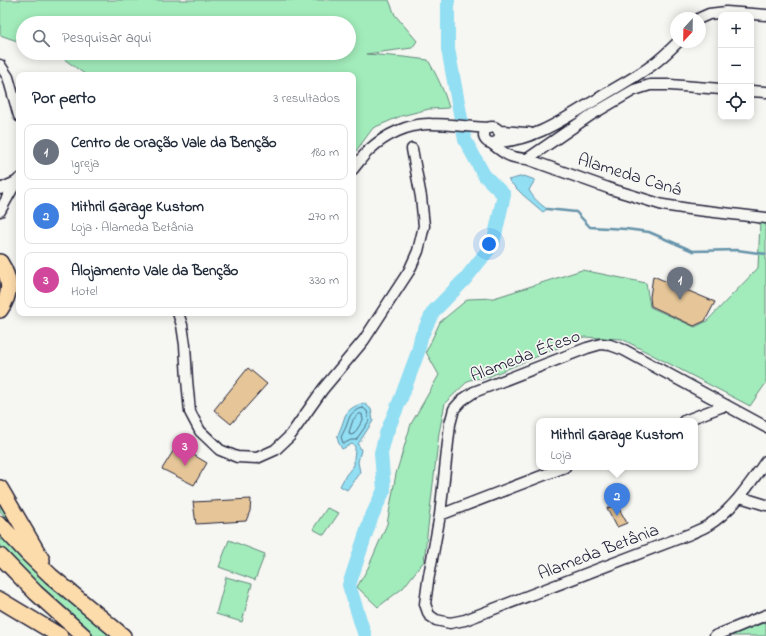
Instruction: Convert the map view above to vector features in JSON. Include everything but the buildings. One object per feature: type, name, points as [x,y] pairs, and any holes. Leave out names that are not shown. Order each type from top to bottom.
[{"type":"highway","points":[[0,262],[6,271],[9,283],[8,294],[4,305],[0,310]]},
{"type":"highway","points":[[0,488],[51,576]]},
{"type":"highway","points":[[0,524],[51,576],[123,636]]},
{"type":"highway","points":[[0,556],[36,593],[84,636]]},
{"type":"highway","points":[[0,600],[60,636]]},
{"type":"street","points":[[706,15],[726,12],[766,15]]},
{"type":"street","points":[[494,129],[487,129],[484,134],[491,142],[508,142],[552,126],[649,68],[672,48]]},
{"type":"street","points":[[0,65],[8,76],[16,104]]},
{"type":"street","points":[[527,159],[591,116],[634,90],[650,85],[718,89]]},
{"type":"street","points":[[754,91],[766,92]]},
{"type":"street","points":[[356,166],[369,151],[383,139],[408,127],[429,124],[494,129],[520,133],[535,133]]},
{"type":"street","name":"Alameda Caná","points":[[469,127],[491,142],[503,153],[515,158],[527,159],[611,189],[663,205],[766,218]]},
{"type":"street","points":[[491,142],[500,137],[494,129]]},
{"type":"street","points":[[179,316],[182,325],[190,412],[200,431],[220,450],[237,457],[257,458],[275,450],[290,436],[323,389],[364,340],[410,271],[418,251],[424,226],[421,197],[412,149]]},
{"type":"street","points":[[0,189],[16,181]]},
{"type":"street","points":[[0,219],[0,212],[16,184]]},
{"type":"street","name":"Alameda Éfeso","points":[[426,604],[428,581],[440,515],[450,424],[454,409],[462,400],[474,392],[587,348],[600,344],[610,345],[624,350],[766,426]]},
{"type":"street","points":[[692,418],[726,405]]},
{"type":"street","name":"Alameda Betânia","points":[[426,604],[429,615],[436,620],[450,623],[465,620],[690,534],[708,526],[740,497],[766,461]]},
{"type":"street","points":[[440,515],[557,470]]},
{"type":"street","points":[[740,497],[766,505]]},
{"type":"street","points":[[715,636],[766,615]]},
{"type":"green space","points":[[0,0],[389,0],[395,15],[417,41],[412,48],[366,54],[428,60],[440,83],[449,108],[429,109],[401,116],[373,128],[356,151],[356,72],[82,72],[65,60],[356,60],[356,16],[16,16],[16,41],[0,35]]},
{"type":"green space","points":[[760,222],[766,223],[766,383],[750,406],[622,339],[584,337],[488,377],[469,380],[445,403],[439,433],[424,561],[403,588],[378,607],[357,587],[368,568],[387,524],[396,474],[411,424],[439,375],[426,352],[440,322],[468,299],[494,298],[582,270],[646,283],[650,307],[695,327],[707,321],[758,268]]},
{"type":"green space","points":[[0,499],[19,533],[0,511]]},
{"type":"green space","points":[[327,508],[339,513],[324,535],[313,529]]},
{"type":"green space","points":[[0,531],[69,599],[113,636],[94,636],[25,574],[0,547]]},
{"type":"green space","points":[[229,540],[265,554],[255,580],[219,567]]},
{"type":"green space","points":[[226,577],[252,584],[242,622],[216,614]]},
{"type":"green space","points":[[766,622],[766,636],[728,636]]},
{"type":"water","points":[[524,176],[535,180],[529,190],[537,201],[547,209],[543,212],[508,180]]},
{"type":"water","points":[[364,403],[371,409],[373,421],[358,444],[361,450],[358,462],[360,472],[347,490],[340,486],[354,465],[355,446],[352,444],[342,449],[338,442],[338,435],[347,413],[353,407]]},
{"type":"waterway","points":[[365,636],[349,585],[371,518],[384,490],[381,453],[386,434],[418,352],[421,337],[433,312],[466,278],[493,244],[504,195],[484,175],[465,140],[448,49],[448,0]]},
{"type":"waterway","points":[[547,209],[576,212],[590,227],[649,232],[693,251],[737,250],[766,254]]},
{"type":"place","name":"Centro de Oração Vale da Benção","points":[[680,300]]},
{"type":"place","name":"Alojamento Vale da Benção","points":[[185,466]]},
{"type":"place","name":"Mithril Garage Kustom","points":[[617,516]]}]
